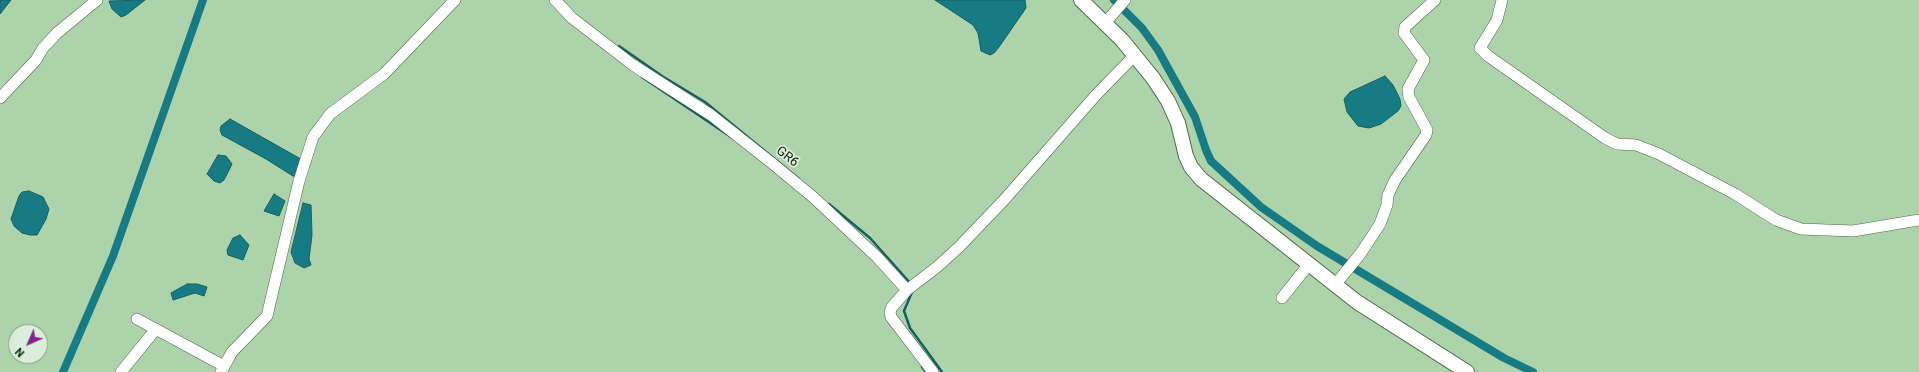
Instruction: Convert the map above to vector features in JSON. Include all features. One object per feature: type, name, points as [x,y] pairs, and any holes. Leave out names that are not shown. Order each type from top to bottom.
[{"type":"main road","points":[[1081,0],[1107,21],[1154,78],[1168,101],[1178,123],[1186,156],[1191,167],[1201,179],[1357,302],[1457,370]]},
{"type":"street","points":[[0,98],[19,79],[57,33],[96,0]]},
{"type":"street","points":[[137,319],[222,369],[232,352],[267,316],[299,181],[313,137],[330,114],[384,74],[455,0]]},
{"type":"street","name":"GR6","points":[[555,0],[572,18],[633,64],[711,115],[773,164],[813,197],[877,257],[907,290]]},
{"type":"street","points":[[1107,21],[1125,0]]},
{"type":"street","points":[[1335,285],[1361,253],[1380,224],[1388,195],[1395,180],[1426,135],[1426,128],[1409,97],[1408,90],[1424,60],[1404,33],[1405,27],[1435,0]]},
{"type":"street","points":[[1502,0],[1495,24],[1480,48],[1488,56],[1605,138],[1617,144],[1636,145],[1653,151],[1734,194],[1776,220],[1801,228],[1853,231],[1919,220]]},
{"type":"street","points":[[933,372],[891,317],[890,312],[892,307],[907,290],[937,267],[959,247],[1004,200],[1096,95],[1135,55]]},
{"type":"street","points":[[1282,298],[1309,264]]},
{"type":"street","points":[[121,372],[156,329]]},
{"type":"water","points":[[0,0],[11,0],[0,14]]},
{"type":"water","points":[[145,0],[126,15],[121,17],[112,9],[109,1]]},
{"type":"water","points":[[935,0],[1025,0],[1026,8],[999,47],[990,55],[981,51],[978,33],[973,25]]},
{"type":"water","points":[[1385,76],[1393,85],[1400,99],[1401,106],[1398,111],[1381,124],[1369,128],[1358,126],[1347,112],[1344,99],[1350,92]]},
{"type":"water","points":[[230,119],[301,159],[297,177],[222,135],[220,130],[221,126]]},
{"type":"water","points":[[218,155],[226,156],[232,164],[224,180],[220,183],[214,181],[207,174]]},
{"type":"water","points":[[29,191],[43,197],[49,209],[46,219],[37,235],[22,233],[14,226],[11,219],[19,196],[22,192]]},
{"type":"water","points":[[274,194],[285,201],[279,216],[264,211]]},
{"type":"water","points":[[303,203],[311,205],[312,235],[309,259],[311,265],[304,268],[295,263],[291,252]]},
{"type":"water","points":[[240,235],[249,245],[243,260],[228,255],[227,250],[233,238]]},
{"type":"water","points":[[187,284],[197,284],[207,287],[204,296],[195,293],[173,300],[171,293]]},
{"type":"waterway","points":[[63,372],[113,256],[203,0]]},
{"type":"waterway","points":[[1114,0],[1142,28],[1158,50],[1195,117],[1211,161],[1261,207],[1317,246],[1504,358],[1533,372]]},
{"type":"waterway","points":[[619,46],[662,76],[705,102],[799,179]]},
{"type":"waterway","points":[[642,77],[731,137]]},
{"type":"waterway","points":[[829,204],[870,238],[911,284]]},
{"type":"waterway","points":[[912,292],[904,311],[910,328],[942,372]]},
{"type":"waterway","points":[[922,367],[926,372]]}]
